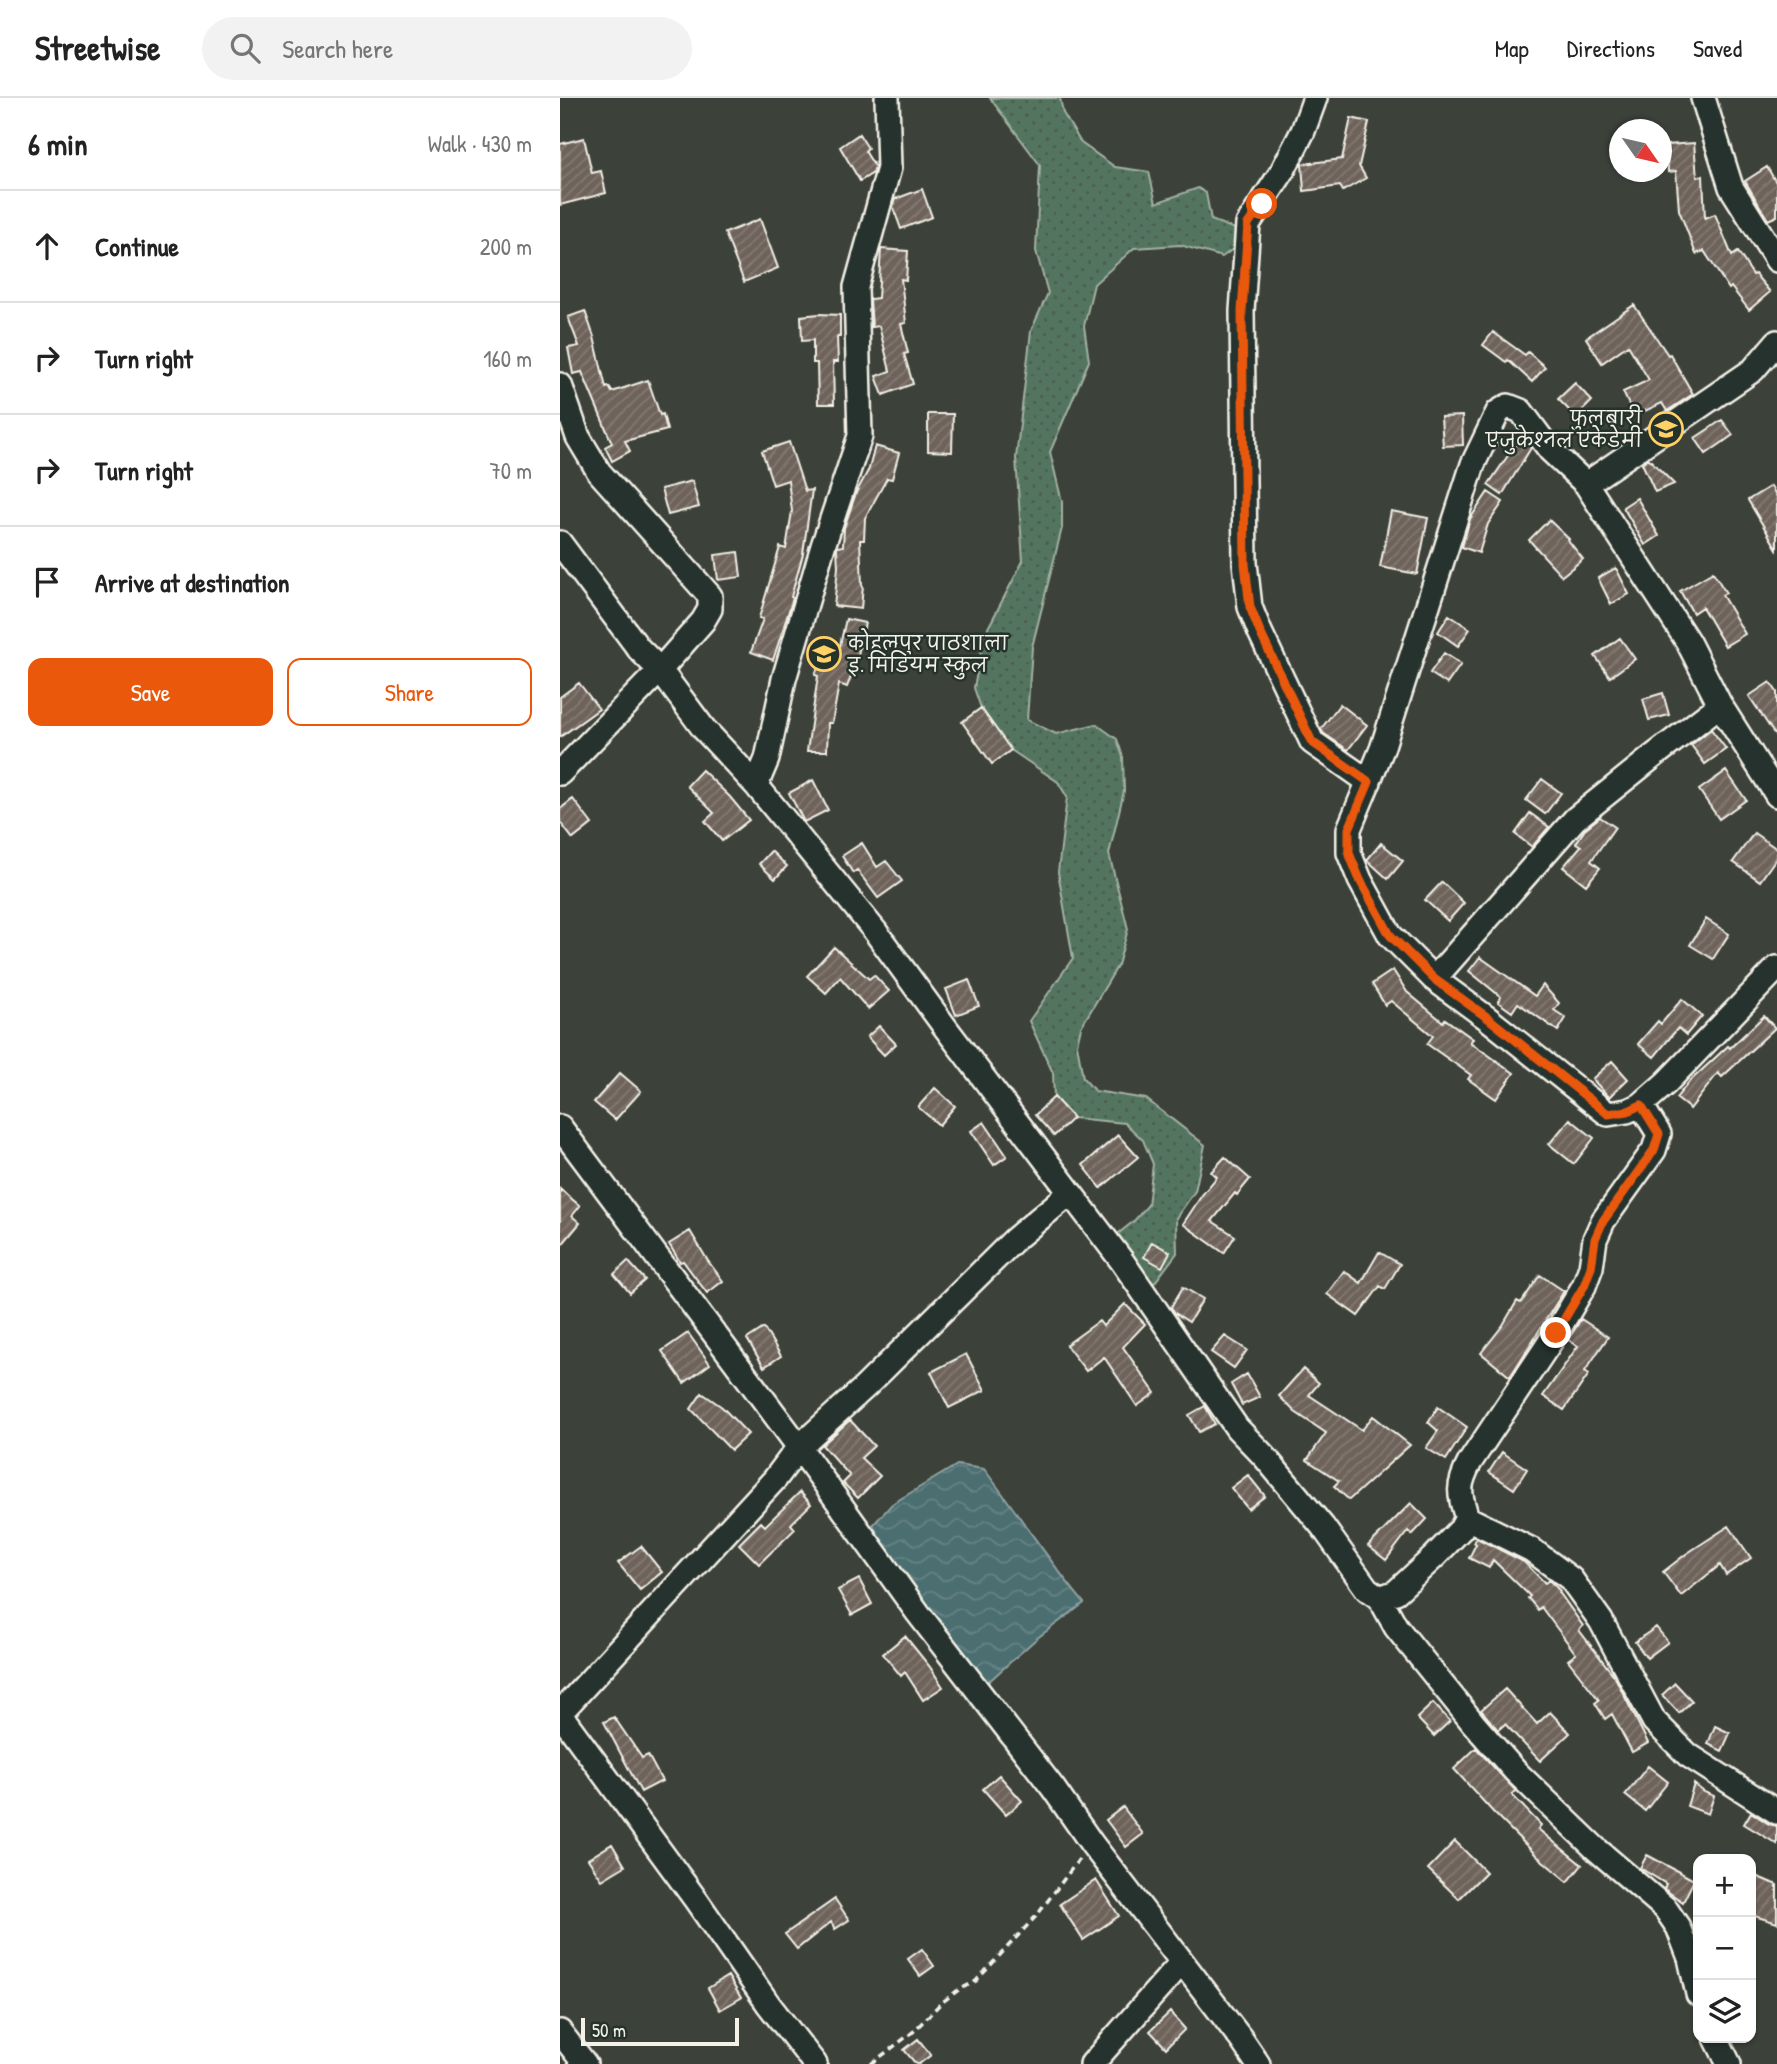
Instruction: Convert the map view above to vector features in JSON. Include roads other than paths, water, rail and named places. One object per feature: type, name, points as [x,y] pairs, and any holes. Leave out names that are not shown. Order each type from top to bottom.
[{"type":"street","points":[[756,785],[767,759],[784,679],[822,546],[860,436],[856,287],[889,168],[887,98]]},
{"type":"street","points":[[1315,98],[1303,131],[1282,172],[1248,224],[1242,311],[1245,564],[1250,607],[1312,742],[1369,782]]},
{"type":"street","points":[[1703,98],[1731,187],[1777,260]]},
{"type":"street","points":[[1586,484],[1753,370],[1777,342]]},
{"type":"street","points":[[560,385],[578,437],[599,472],[710,596],[710,609],[703,621],[660,670],[560,773]]},
{"type":"street","points":[[1777,795],[1720,705],[1688,642],[1586,484],[1550,450],[1521,411],[1508,406],[1498,412],[1473,464],[1390,725],[1349,829],[1349,853],[1360,880],[1390,935],[1434,979],[1488,1018],[1608,1114],[1628,1111],[1641,1105],[1666,1083],[1777,968]]},
{"type":"street","points":[[560,543],[639,649],[660,670],[704,729],[756,785],[876,931],[1122,1261],[1237,1428],[1323,1527],[1367,1589],[1380,1598],[1396,1628],[1515,1771],[1596,1849],[1665,1908],[1678,1927],[1695,1980]]},
{"type":"street","points":[[1434,979],[1575,819],[1720,705]]},
{"type":"street","points":[[1380,1598],[1396,1592],[1461,1529],[1467,1518],[1460,1494],[1461,1478],[1584,1286],[1591,1267],[1595,1239],[1603,1221],[1654,1150],[1659,1134],[1641,1105]]},
{"type":"street","points":[[560,1127],[799,1447],[918,1613],[1053,1788],[1258,2064]]},
{"type":"street","points":[[815,2064],[769,2005],[560,1714],[775,1479],[799,1447],[864,1388],[1015,1239],[1070,1193]]},
{"type":"street","points":[[1467,1518],[1532,1550],[1571,1579],[1601,1621],[1654,1721],[1688,1755],[1777,1812]]},
{"type":"street","points":[[1092,2064],[1181,1963]]},
{"type":"street","points":[[560,2032],[585,2064]]},
{"type":"street","points":[[1718,2043],[1729,2064]]},
{"type":"water","points":[[957,1465],[984,1469],[1084,1603],[1036,1639],[986,1684],[889,1556],[873,1525],[892,1504]]},
{"type":"place","name":"फुलबारी एजुकेश्नल एकेडेमी","points":[[1666,429]]},
{"type":"place","name":"कोहलपुर पाठशाला इ. मिडियम स्कुल","points":[[824,654]]}]
